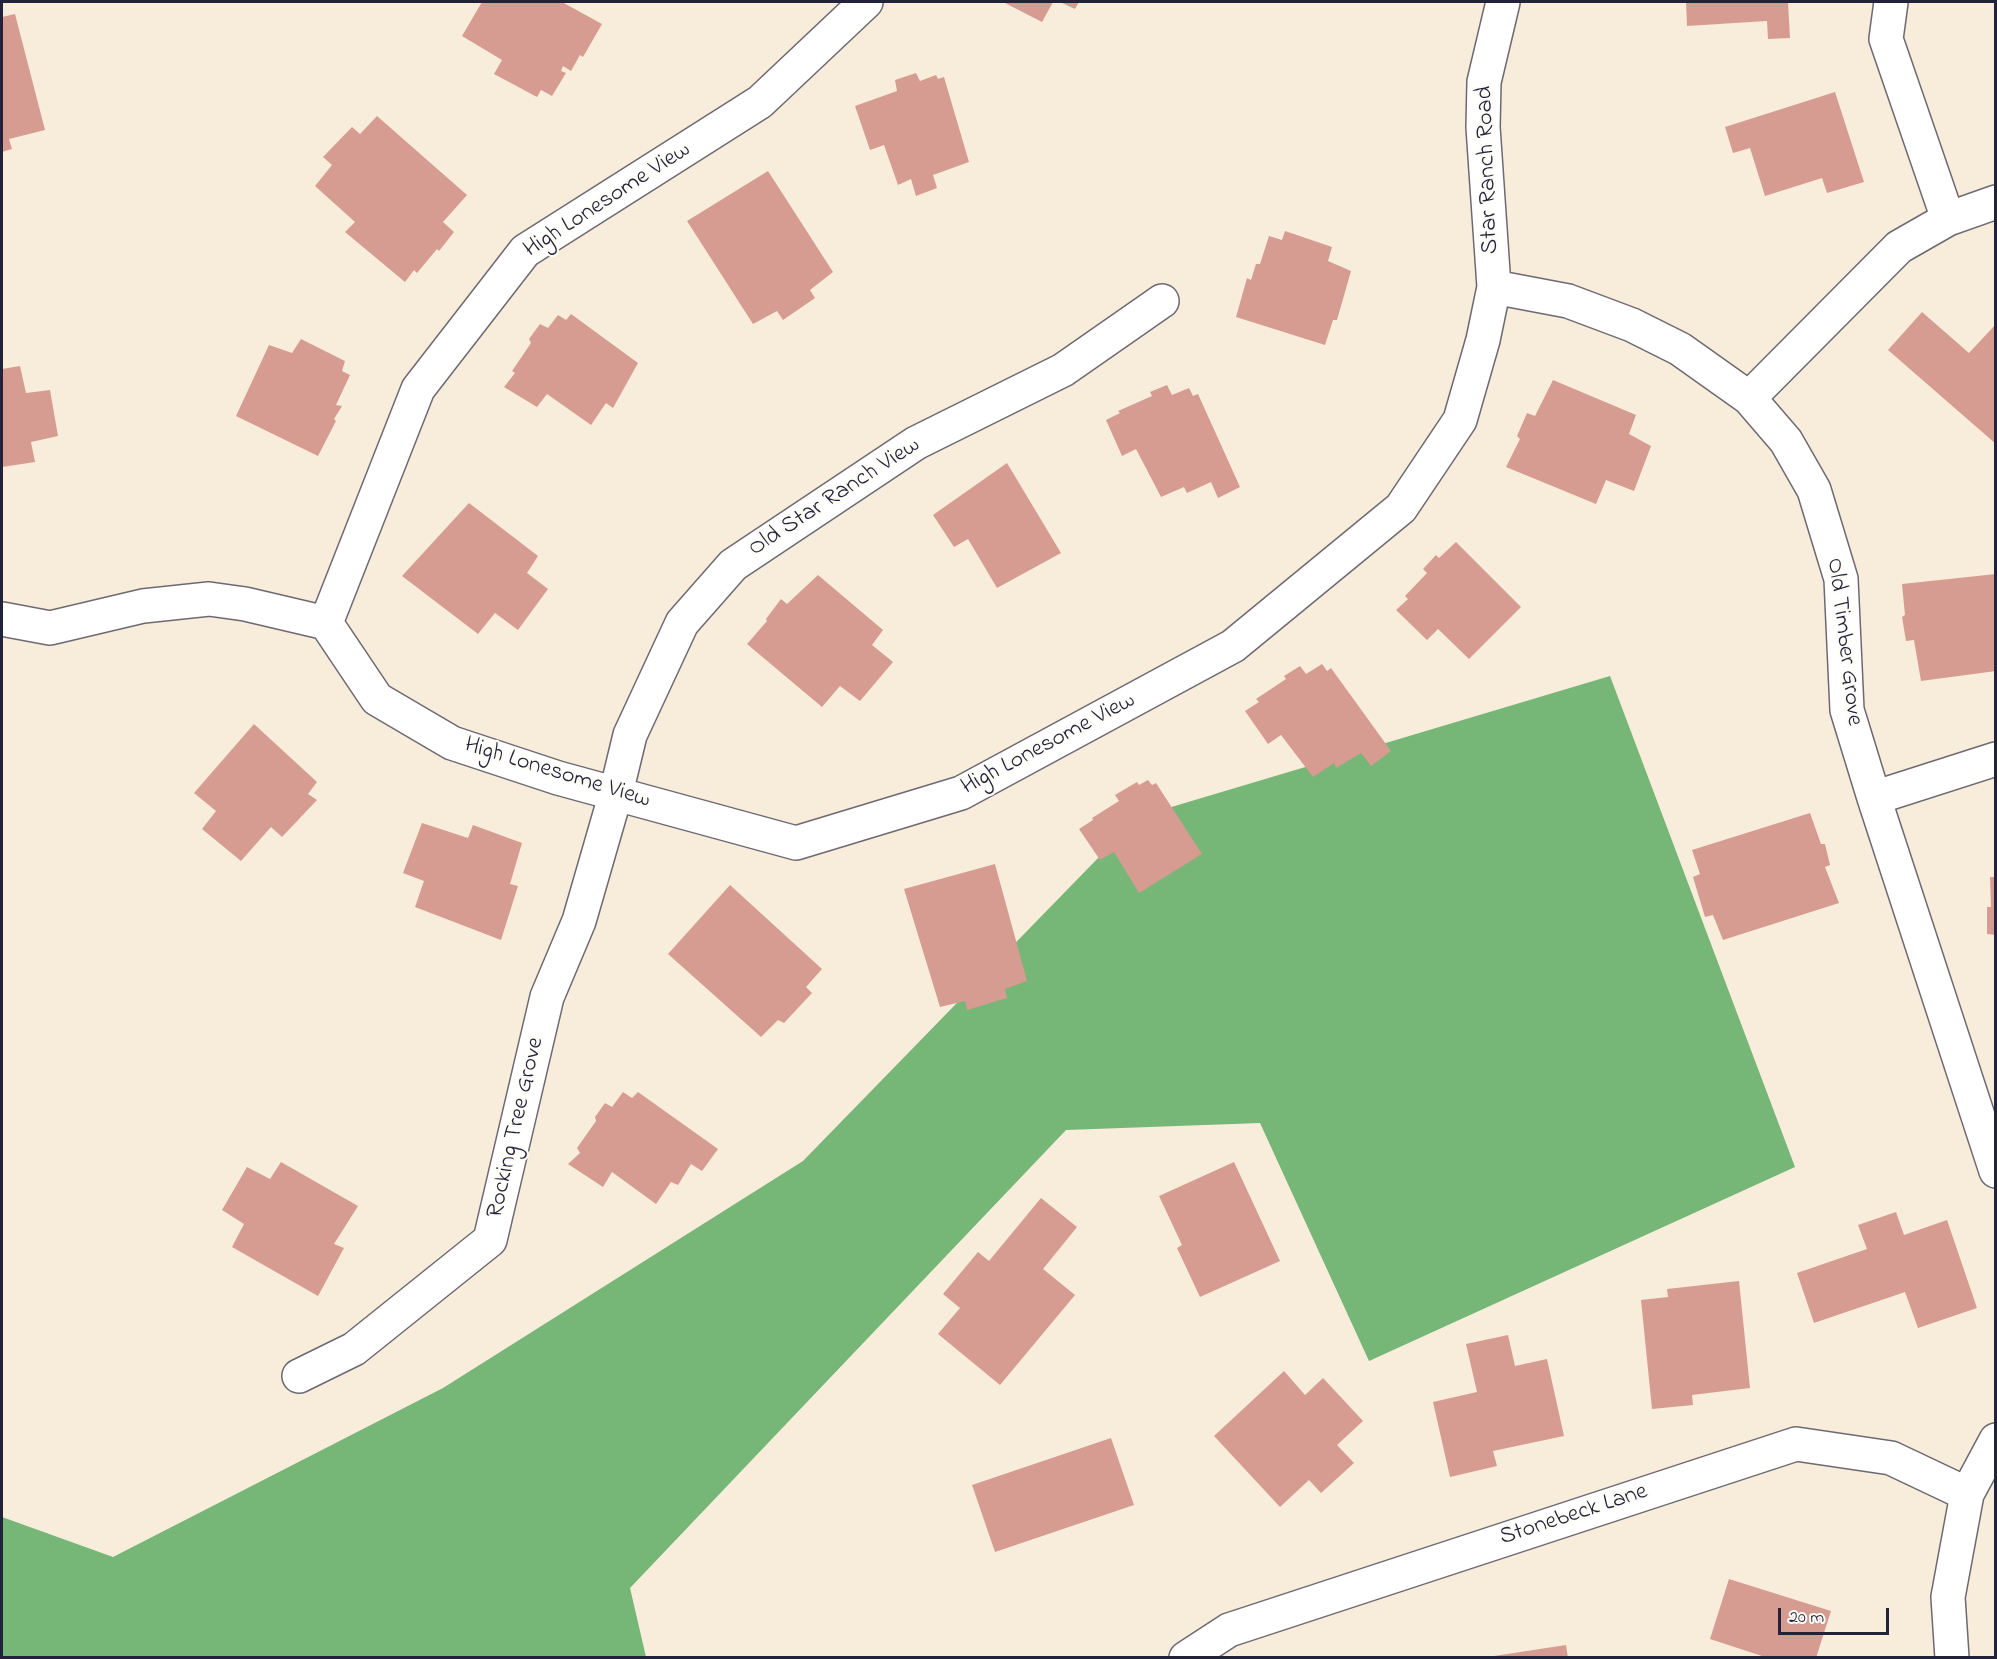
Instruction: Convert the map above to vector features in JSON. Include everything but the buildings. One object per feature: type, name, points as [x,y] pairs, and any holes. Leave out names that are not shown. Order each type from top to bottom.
[{"type":"street","name":"High Lonesome View","points":[[866,2],[760,102],[525,251],[418,389],[326,623],[377,699],[452,743],[558,778],[796,843],[961,793],[1233,646],[1401,508],[1460,420],[1483,340]]},
{"type":"street","name":"Star Ranch Road","points":[[1483,340],[1494,287],[1483,127],[1484,82],[1503,2]]},
{"type":"street","points":[[1891,2],[1886,39],[1948,219]]},
{"type":"street","points":[[1749,398],[1899,247],[1948,219],[1995,202]]},
{"type":"street","name":"Old Timber Grove","points":[[1494,287],[1568,301],[1632,326],[1680,349],[1749,398],[1786,441],[1814,490],[1840,579],[1847,710],[1995,1171]]},
{"type":"street","name":"Old Star Ranch View","points":[[616,793],[630,735],[682,624],[732,565],[916,443],[1063,370],[1162,301]]},
{"type":"street","points":[[2,619],[50,628],[143,606],[209,599],[245,604],[326,623]]},
{"type":"street","points":[[1874,798],[1995,759]]},
{"type":"street","name":"Rocking Tree Grove","points":[[299,1376],[354,1349],[490,1240],[547,997],[579,921],[616,793]]},
{"type":"street","points":[[1952,1658],[1948,1597],[1967,1494],[1995,1440]]},
{"type":"street","name":"Stonebeck Lane","points":[[1186,1658],[1229,1630],[1796,1444],[1891,1458],[1967,1494]]},
{"type":"green space","points":[[1610,676],[1795,1167],[1369,1361],[1260,1123],[1066,1130],[630,1588],[646,1657],[2,1658],[2,1517],[113,1557],[443,1388],[803,1161],[1138,817]]}]
